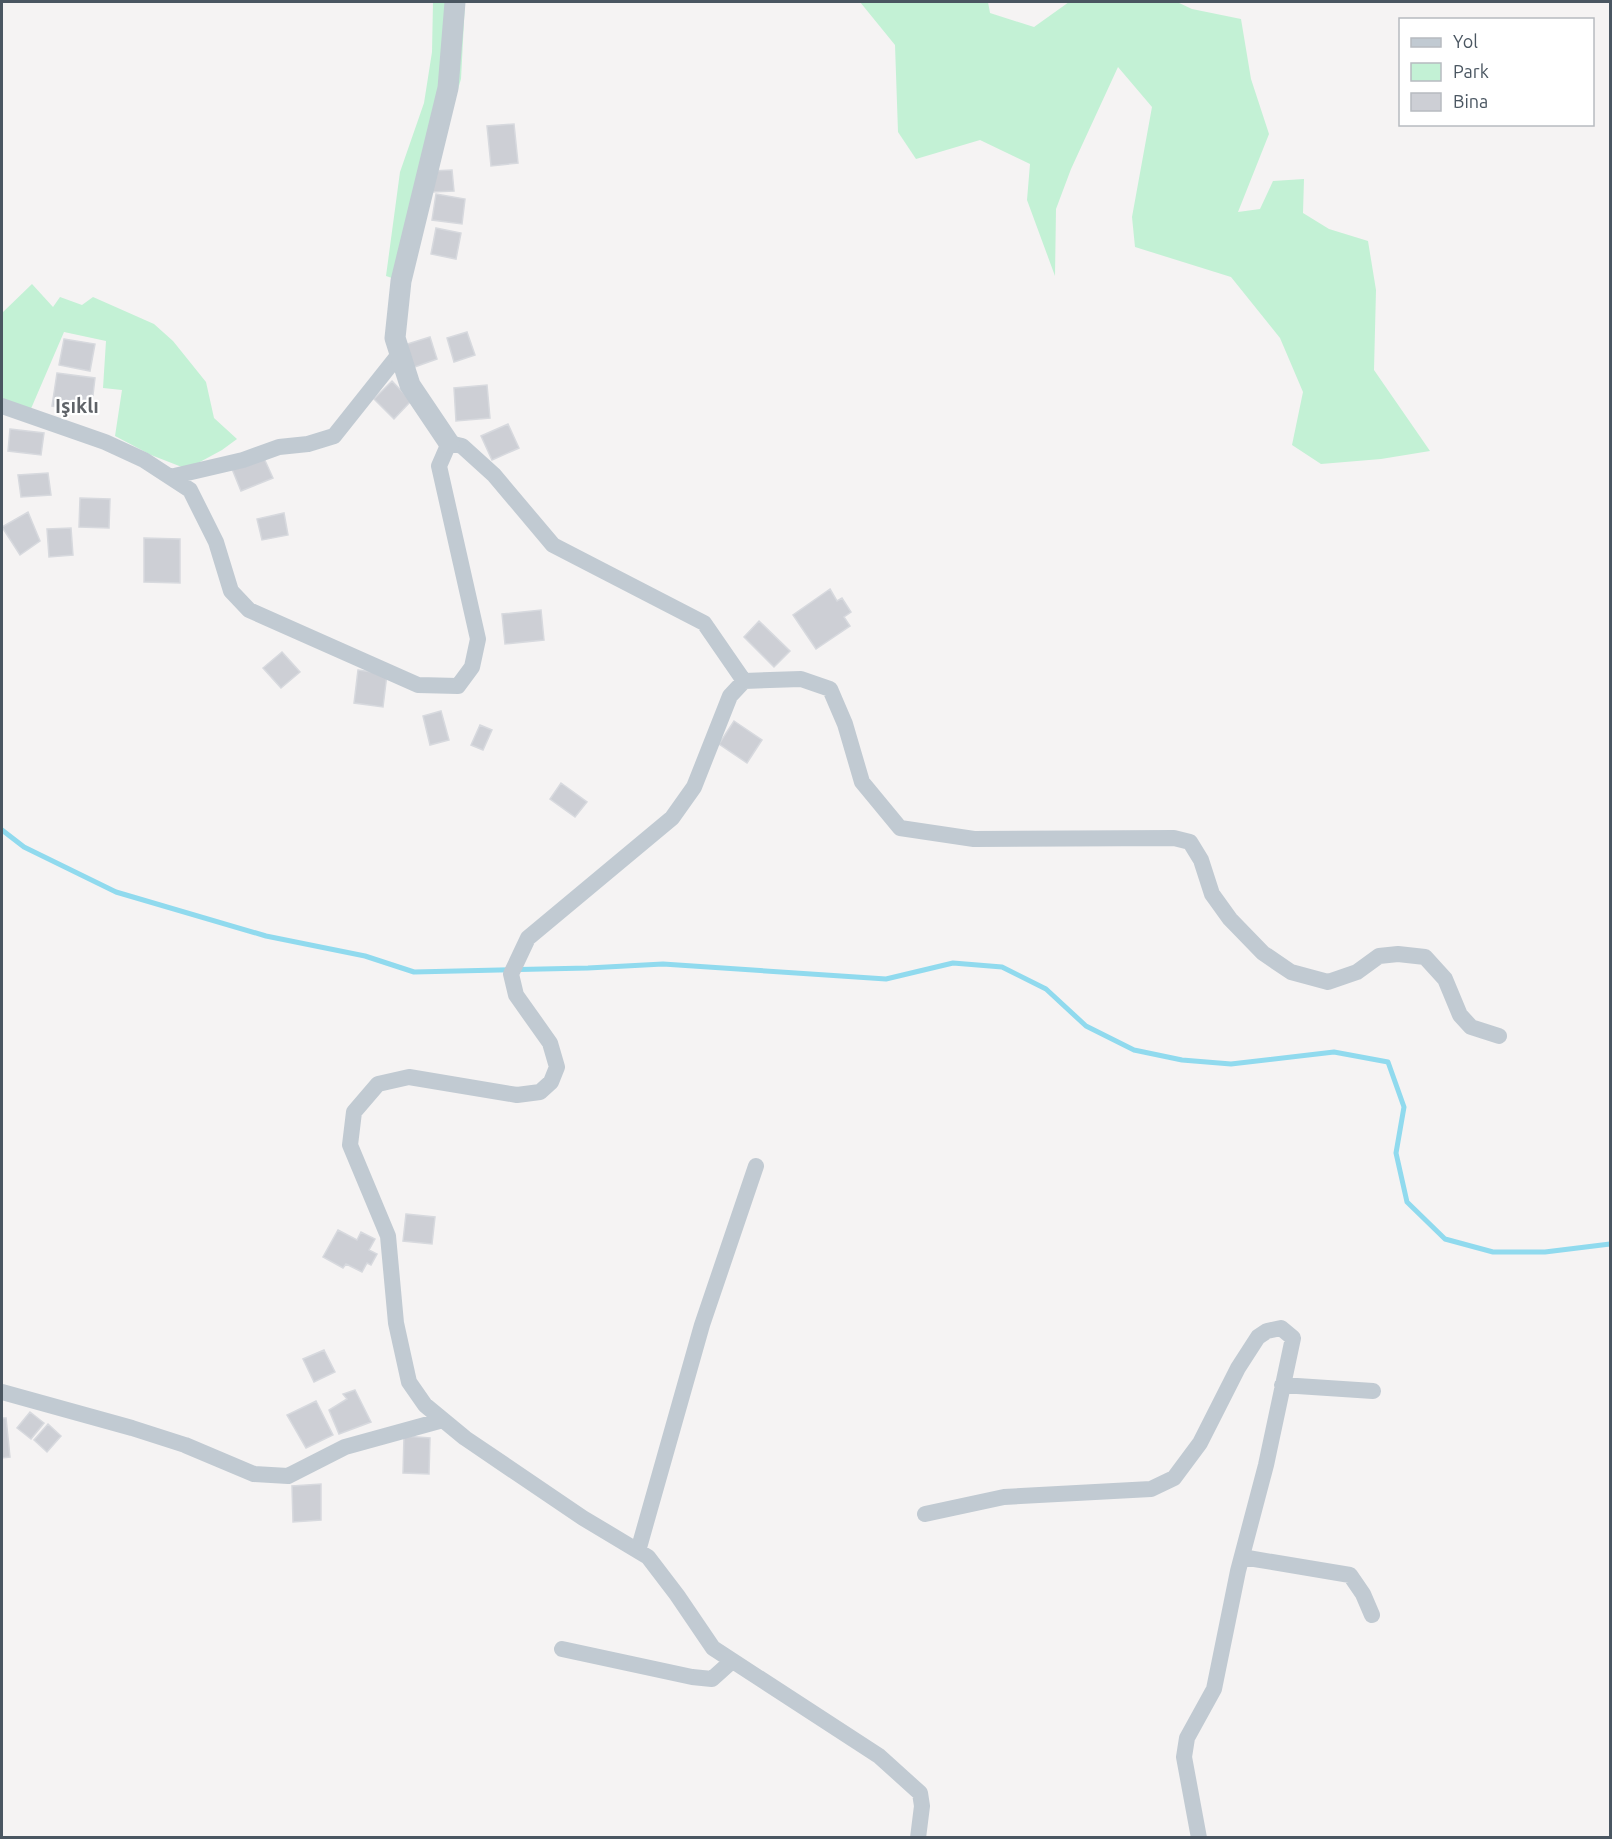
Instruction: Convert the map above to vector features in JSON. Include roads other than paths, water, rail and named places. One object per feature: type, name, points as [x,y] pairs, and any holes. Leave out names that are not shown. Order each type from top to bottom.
[{"type":"street","points":[[455,2],[448,88],[401,281],[395,338],[410,385],[449,443],[462,446],[494,476],[553,545],[704,623],[744,681]]},
{"type":"street","points":[[170,477],[243,460],[279,447],[308,444],[334,436],[400,353]]},
{"type":"street","points":[[2,406],[105,442],[144,460],[190,490],[216,542],[231,591],[249,610],[418,685],[458,686],[472,667],[478,639],[439,466],[449,443]]},
{"type":"street","points":[[918,1838],[922,1806],[920,1793],[879,1756],[713,1648],[648,1557],[573,1512],[465,1438],[425,1405],[410,1382],[396,1323],[388,1236],[350,1145],[354,1112],[378,1084],[409,1077],[517,1095],[540,1092],[551,1082],[557,1067],[550,1043],[516,995],[511,974],[528,938],[672,818],[694,787],[730,696],[744,681],[801,679],[830,689],[845,724],[862,782],[900,828],[974,839],[1174,838],[1190,842],[1201,860],[1212,894],[1230,919],[1263,953],[1291,972],[1328,982],[1357,972],[1379,956],[1398,954],[1425,957],[1445,979],[1460,1016],[1471,1028],[1499,1036]]},
{"type":"street","points":[[638,1551],[702,1325],[756,1166]]},
{"type":"street","points":[[925,1514],[1004,1497],[1151,1490],[1174,1478],[1200,1443],[1238,1368],[1258,1337],[1267,1330],[1281,1328],[1293,1338],[1214,1689],[1187,1738],[1184,1757],[1199,1838]]},
{"type":"street","points":[[1282,1385],[1374,1391]]},
{"type":"street","points":[[2,1392],[185,1445],[254,1474],[288,1476],[345,1447],[443,1420]]},
{"type":"street","points":[[1242,1557],[1350,1575],[1363,1594],[1372,1615]]},
{"type":"street","points":[[562,1649],[692,1677],[712,1679],[732,1661]]},
{"type":"waterway","points":[[2,830],[24,847],[116,892],[266,936],[365,956],[414,972],[663,964],[886,979],[953,963],[1002,967],[1046,989],[1086,1026],[1134,1050],[1182,1060],[1231,1064],[1334,1052],[1388,1062],[1404,1107],[1396,1153],[1407,1202],[1445,1239],[1493,1252],[1545,1252],[1610,1244]]},
{"type":"district","name":"Işıklı","points":[[77,406]]}]
